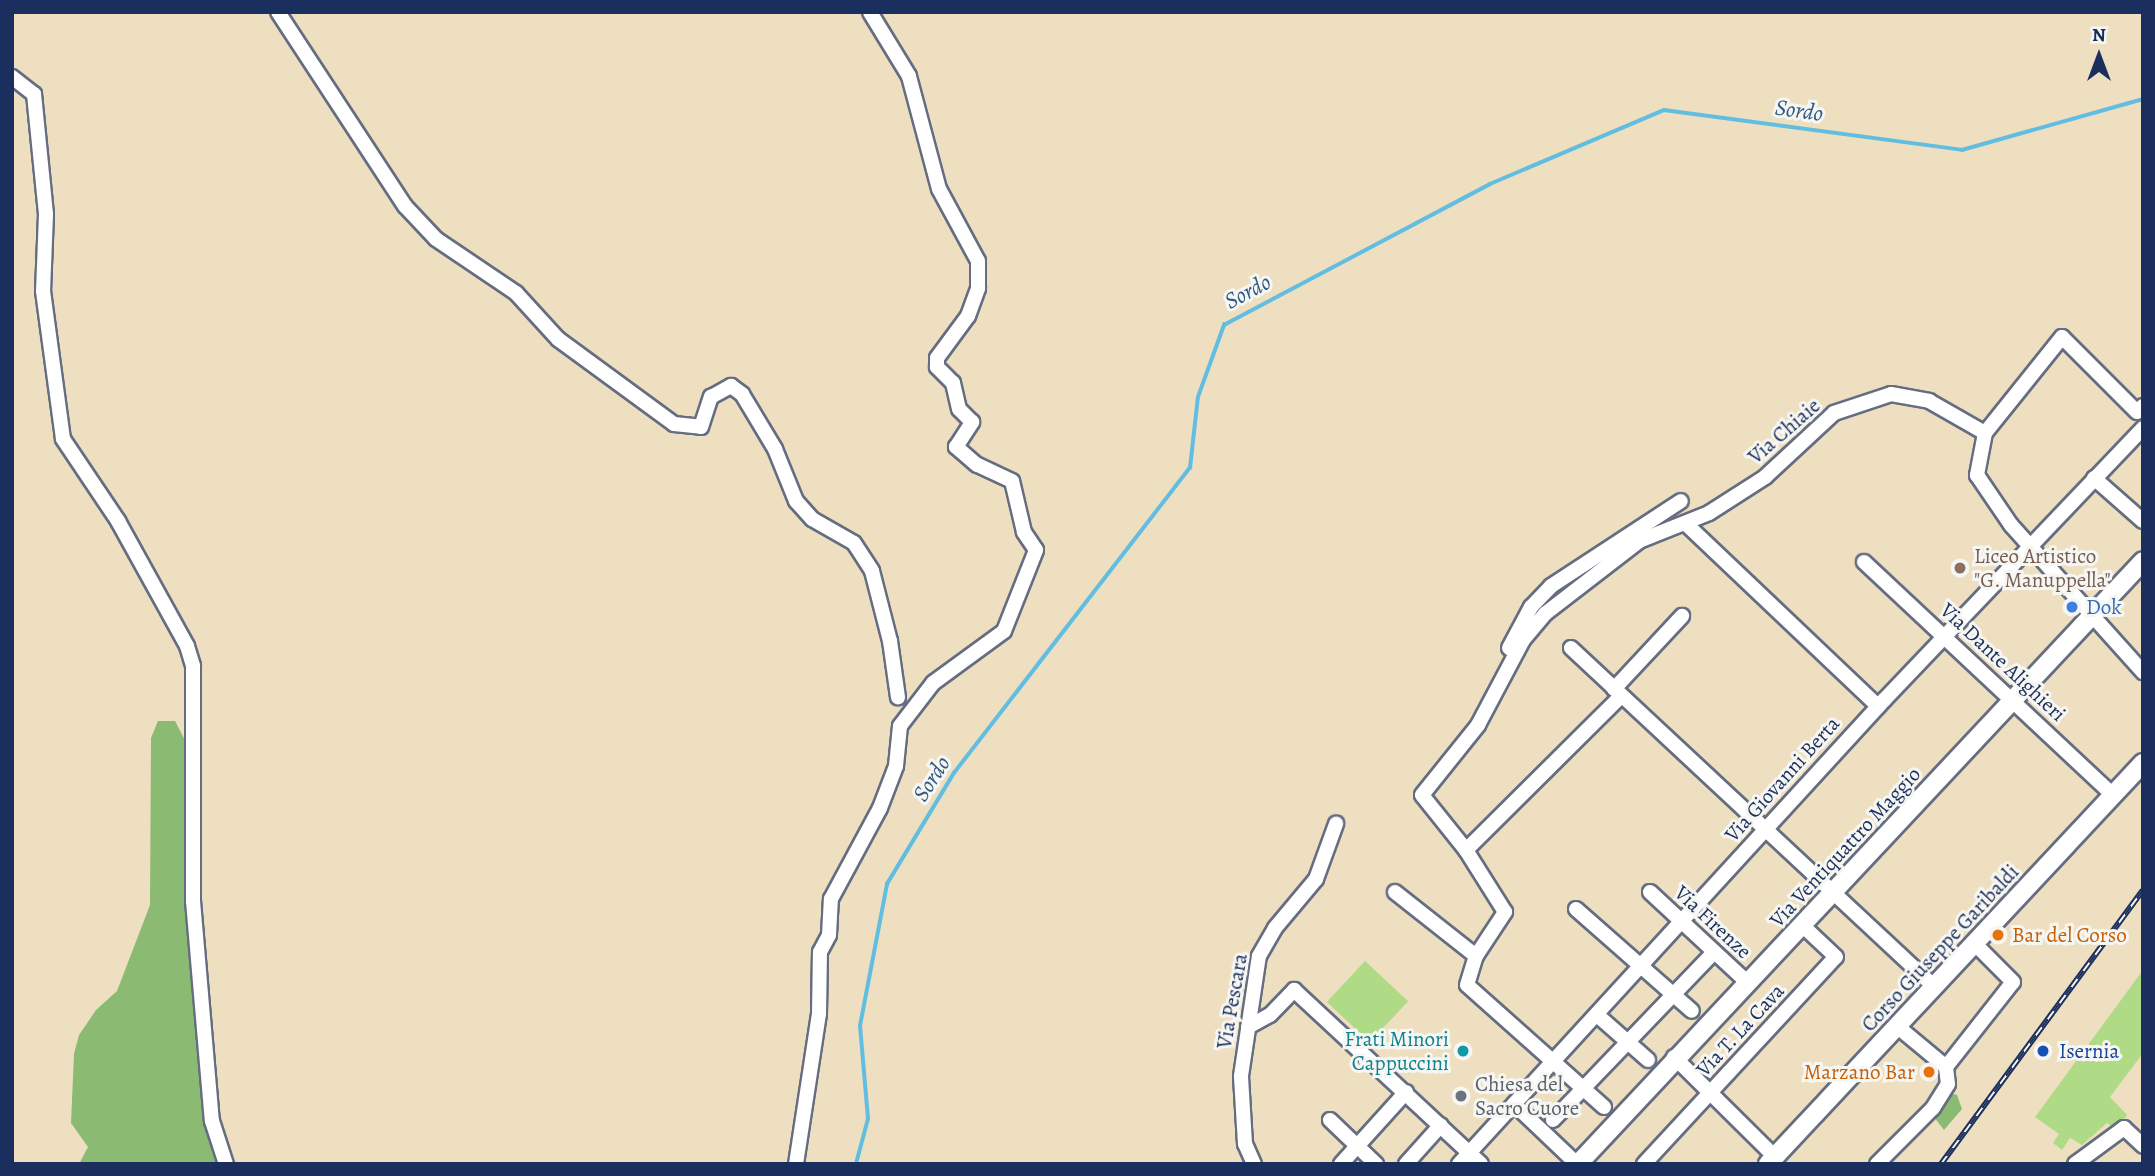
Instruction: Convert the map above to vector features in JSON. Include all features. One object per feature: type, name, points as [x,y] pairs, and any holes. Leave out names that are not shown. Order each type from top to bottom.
[{"type":"main road","name":"Via Ventiquattro Maggio","points":[[1577,1164],[1675,1057],[1836,893],[2143,561]]},
{"type":"main road","name":"Corso Giuseppe Garibaldi","points":[[1771,1160],[1936,987],[2143,763]]},
{"type":"street","points":[[278,12],[405,206],[436,239],[516,293],[558,338],[674,424],[701,427],[710,397],[731,386],[742,394],[775,449],[796,501],[812,519],[854,543],[872,571],[890,641],[898,697]]},
{"type":"street","points":[[796,1164],[820,1014],[820,952],[829,935],[831,899],[867,834],[897,766],[900,726],[933,683],[1004,631],[1036,550],[1024,532],[1012,481],[977,465],[956,447],[972,422],[959,409],[953,383],[937,367],[937,358],[968,316],[978,288],[978,261],[939,189],[909,76],[870,12]]},
{"type":"street","points":[[12,77],[30,88],[36,106],[46,214],[43,290],[63,439],[118,521],[187,646],[193,666],[193,901],[212,1121],[226,1164]]},
{"type":"street","points":[[2143,406],[2137,412],[2062,337],[1985,433],[1977,475],[2029,545],[2143,672]]},
{"type":"street","name":"Via Chiaie","points":[[1506,669],[1546,613],[1586,580],[1639,541],[1686,524],[1729,499],[1790,457],[1834,413],[1857,402],[1891,394],[1929,401],[1985,433]]},
{"type":"street","name":"Via Giovanni Berta","points":[[1459,1164],[1878,706],[2143,428]]},
{"type":"street","points":[[2094,478],[2143,520]]},
{"type":"street","points":[[1605,1107],[1473,995],[1467,976],[1476,956],[1505,912],[1466,850],[1422,795],[1478,725],[1506,669],[1505,657],[1531,607],[1551,586],[1681,501]]},
{"type":"street","points":[[1686,524],[1878,706]]},
{"type":"street","name":"Via Dante Alighieri","points":[[1864,562],[2113,794]]},
{"type":"street","points":[[1466,850],[1618,693],[1682,616]]},
{"type":"street","points":[[1571,648],[1936,987]]},
{"type":"street","name":"Via Pescara","points":[[1254,1164],[1245,1144],[1241,1076],[1259,956],[1275,928],[1316,879],[1336,824]]},
{"type":"street","points":[[1395,892],[1476,956]]},
{"type":"street","name":"Via Firenze","points":[[1650,892],[1748,983]]},
{"type":"street","points":[[1576,909],[1692,1011]]},
{"type":"street","name":"Via T. La Cava","points":[[1644,1164],[1836,957],[1803,926]]},
{"type":"street","points":[[1946,1068],[2013,982],[1975,944]]},
{"type":"street","points":[[1553,1120],[1714,952]]},
{"type":"street","points":[[1248,1027],[1270,1015],[1294,990],[1481,1164]]},
{"type":"street","points":[[1597,1015],[1648,1060]]},
{"type":"street","points":[[1877,1164],[1933,1108],[1948,1084],[1946,1068],[1898,1027]]},
{"type":"street","points":[[1675,1057],[1771,1160]]},
{"type":"street","points":[[1341,1164],[1406,1092]]},
{"type":"street","points":[[1514,1104],[1577,1164]]},
{"type":"street","points":[[1330,1119],[1376,1164]]},
{"type":"street","points":[[1406,1164],[1441,1125]]},
{"type":"street","points":[[2075,1164],[2124,1128],[2143,1146]]},
{"type":"green space","points":[[158,721],[175,721],[187,744],[216,1164],[79,1164],[88,1147],[71,1123],[74,1054],[79,1035],[96,1010],[117,991],[150,905],[151,738]]},
{"type":"green space","points":[[1365,961],[1408,1001],[1370,1042],[1327,1002]]},
{"type":"green space","points":[[2143,970],[2143,1053],[2110,1097],[2127,1115],[2117,1130],[2107,1123],[2082,1145],[2070,1138],[2062,1150],[2053,1143],[2059,1134],[2035,1117]]},
{"type":"green space","points":[[1948,1093],[1957,1095],[1962,1109],[1944,1130],[1934,1117]]},
{"type":"waterway","name":"Sordo","points":[[856,1164],[868,1119],[860,1026],[887,884],[954,773],[1190,468],[1198,397],[1224,325],[1490,184],[1664,110],[1962,150],[2143,99]]},
{"type":"railway","points":[[1941,1164],[2143,890]]},
{"type":"place","name":"Liceo Artistico \"G. Manuppella\"","points":[[1960,568]]},
{"type":"place","name":"Dok","points":[[2072,607]]},
{"type":"place","name":"Bar del Corso","points":[[1998,935]]},
{"type":"place","name":"Frati Minori Cappuccini","points":[[1463,1051]]},
{"type":"place","name":"Isernia","points":[[2043,1051]]},
{"type":"place","name":"Marzano Bar","points":[[1929,1072]]},
{"type":"place","name":"Chiesa del Sacro Cuore","points":[[1461,1096]]}]
